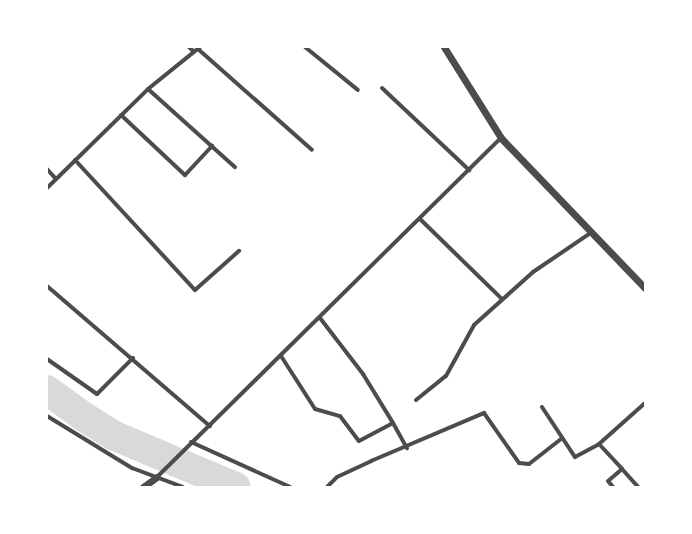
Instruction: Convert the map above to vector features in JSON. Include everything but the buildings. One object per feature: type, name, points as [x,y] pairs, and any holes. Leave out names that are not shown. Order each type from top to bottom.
[{"type":"street","points":[[189,47],[197,49],[312,150]]},
{"type":"street","points":[[305,47],[358,90]]},
{"type":"street","points":[[444,47],[501,138],[645,288]]},
{"type":"street","points":[[47,188],[148,89],[197,49]]},
{"type":"street","points":[[382,88],[469,170]]},
{"type":"street","points":[[148,89],[235,167]]},
{"type":"street","points":[[121,116],[185,175],[212,146]]},
{"type":"street","points":[[143,487],[157,477],[191,442],[210,426],[501,138]]},
{"type":"street","points":[[75,160],[195,290],[239,251]]},
{"type":"street","points":[[47,169],[56,179]]},
{"type":"street","points":[[420,219],[502,299]]},
{"type":"street","points":[[416,400],[446,376],[474,325],[532,272],[592,232]]},
{"type":"street","points":[[47,286],[133,358],[210,426]]},
{"type":"street","points":[[320,318],[363,374],[407,448]]},
{"type":"street","points":[[281,356],[315,409],[340,416],[359,442],[393,423]]},
{"type":"street","points":[[47,359],[97,394],[133,358]]},
{"type":"street","points":[[542,407],[561,439],[575,457],[599,444],[645,403]]},
{"type":"street","points":[[327,487],[337,477],[484,414],[519,463],[529,464],[561,439]]},
{"type":"street","points":[[47,416],[132,468],[183,487]]},
{"type":"street","points":[[191,442],[290,487]]},
{"type":"street","points":[[599,444],[638,487]]},
{"type":"street","points":[[612,487],[608,481],[622,469]]},
{"type":"waterway","points":[[47,390],[84,417],[115,436],[236,487]]}]
